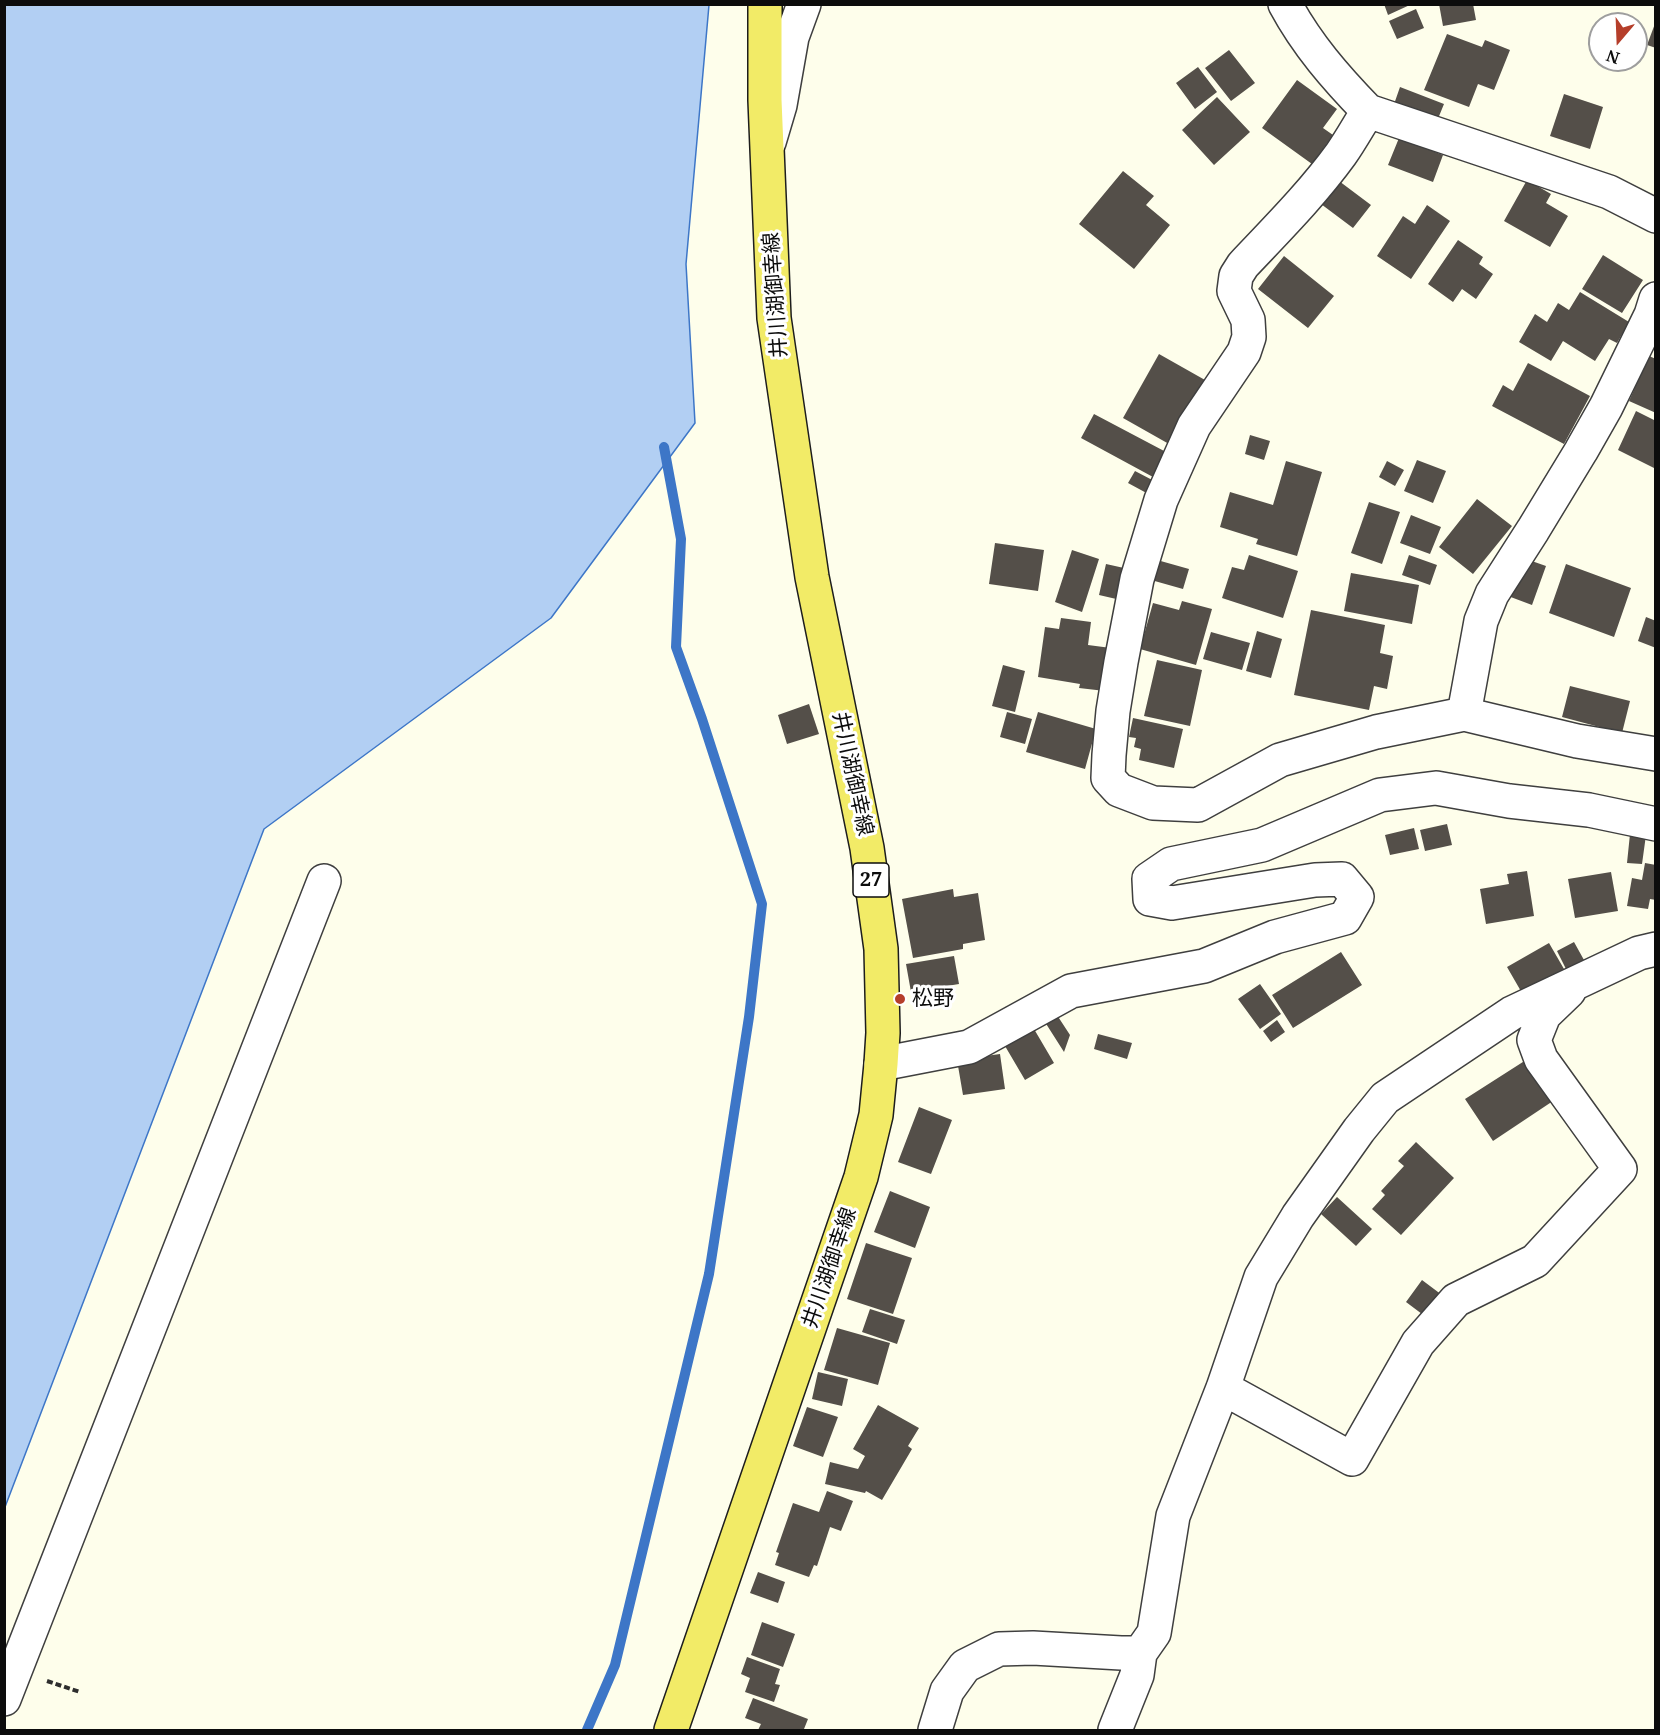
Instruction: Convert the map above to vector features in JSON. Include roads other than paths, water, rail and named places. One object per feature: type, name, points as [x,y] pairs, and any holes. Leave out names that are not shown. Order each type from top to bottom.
[{"type":"main road","name":"井川湖御幸線","points":[[671,1731],[861,1177],[876,1115],[883,1033],[880,949],[867,848],[812,577],[774,318],[764,60],[765,4]]},
{"type":"street","points":[[767,148],[780,105],[792,37],[804,4]]},
{"type":"street","points":[[1286,4],[1310,45],[1339,81],[1368,111],[1609,192],[1656,216]]},
{"type":"street","points":[[1368,111],[1343,152],[1306,199],[1243,265],[1236,276],[1234,291],[1248,320],[1250,337],[1244,352],[1194,426],[1161,500],[1137,579],[1121,662],[1113,711],[1108,778],[1119,790],[1153,803],[1198,805],[1280,760],[1376,732],[1464,714],[1577,741],[1656,754]]},
{"type":"street","points":[[1464,714],[1481,621],[1492,594],[1533,530],[1606,406],[1651,315],[1656,299]]},
{"type":"street","points":[[881,1064],[969,1047],[1071,991],[1204,966],[1275,937],[1345,918],[1356,897],[1342,879],[1315,880],[1172,903],[1150,899],[1149,879],[1171,864],[1262,845],[1380,795],[1436,788],[1509,801],[1589,810],[1656,824]]},
{"type":"street","points":[[4,1699],[324,881]]},
{"type":"street","points":[[1115,1731],[1137,1675],[1140,1653],[1154,1633],[1173,1516],[1223,1388],[1261,1277],[1298,1216],[1359,1130],[1385,1098],[1512,1013],[1639,953],[1656,949]]},
{"type":"street","points":[[1223,1388],[1352,1458],[1418,1343],[1456,1300],[1535,1261],[1620,1169],[1541,1059],[1534,1040],[1544,1015],[1576,984]]},
{"type":"street","points":[[935,1731],[947,1691],[965,1666],[999,1649],[1033,1648],[1140,1653]]},
{"type":"water","points":[[5,4],[709,5],[686,264],[695,423],[551,618],[264,829],[5,1507]]},
{"type":"waterway","points":[[587,1730],[615,1665],[709,1274],[749,1017],[762,904],[702,719],[676,647],[681,539],[664,447]]},
{"type":"place","name":"松野","points":[[900,999]]}]
